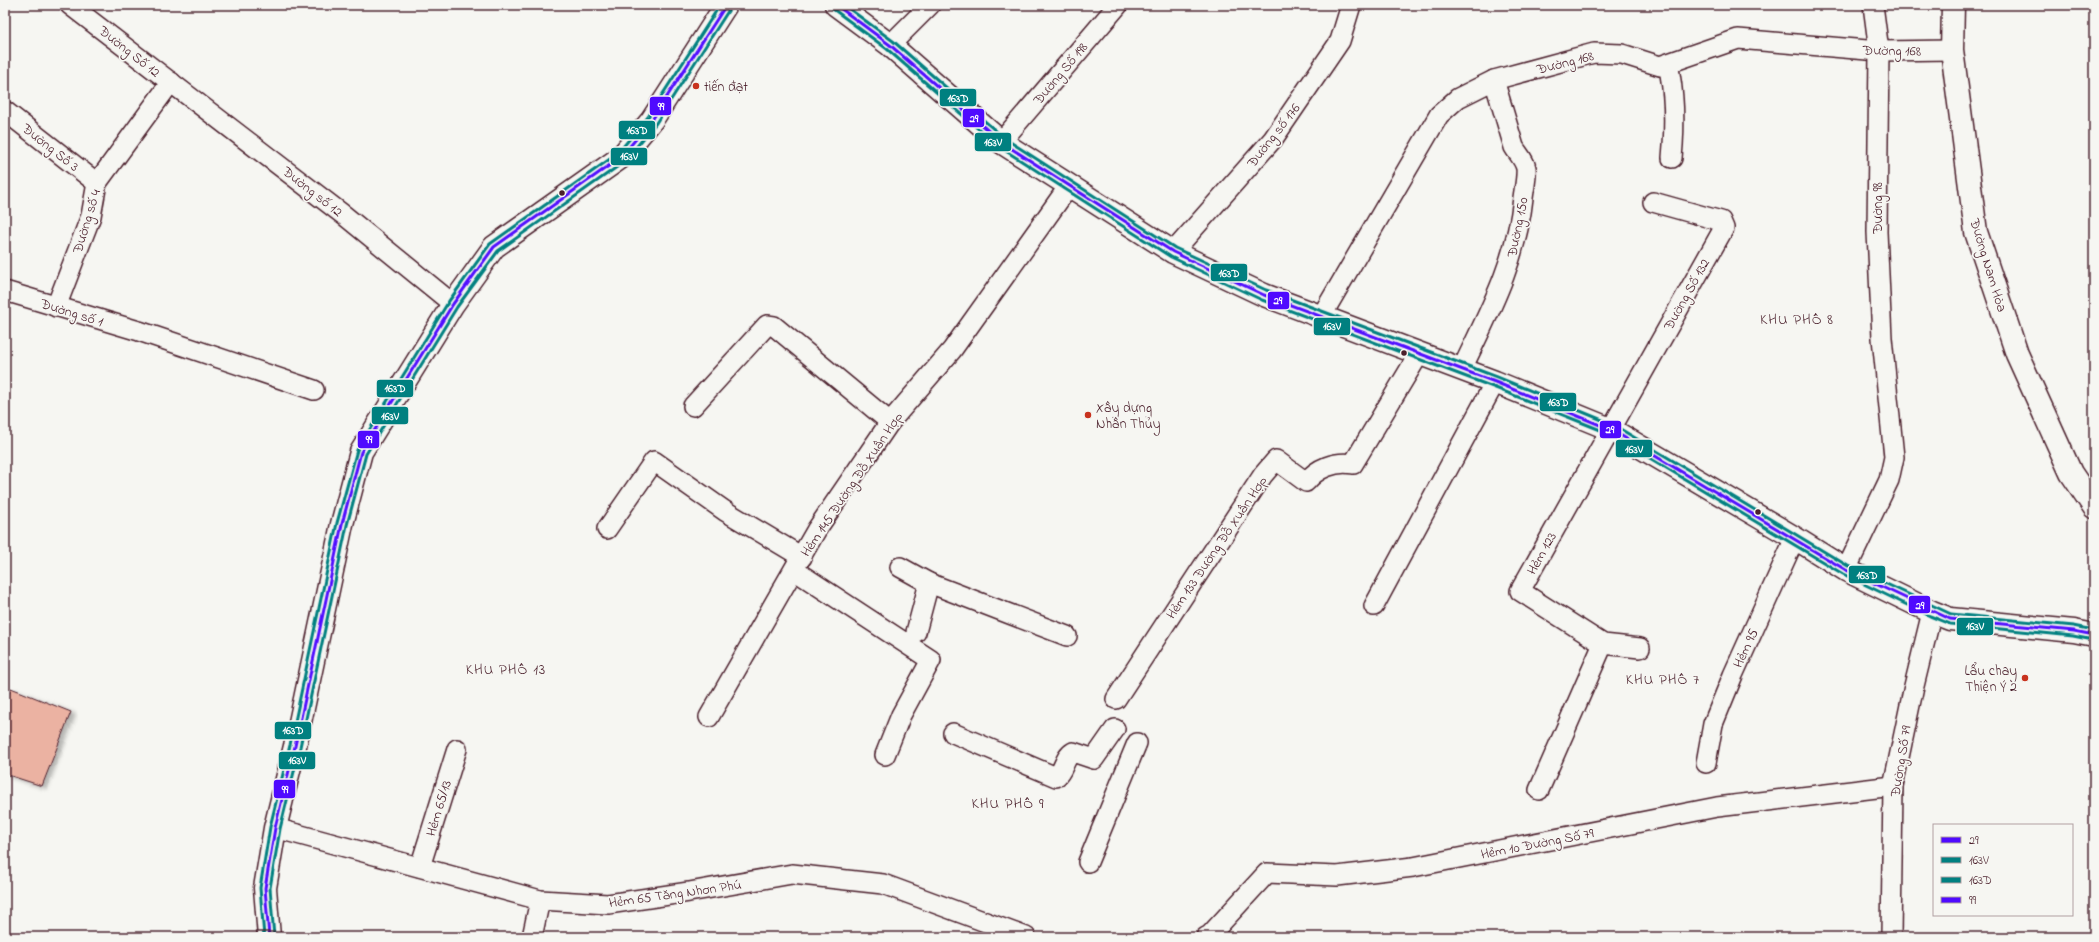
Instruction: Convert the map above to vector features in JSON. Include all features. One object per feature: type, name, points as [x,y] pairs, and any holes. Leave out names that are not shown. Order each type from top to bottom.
[{"type":"street","name":"Đường Số 12","points":[[70,5],[171,82]]},
{"type":"street","points":[[268,936],[265,888],[275,828],[294,750],[342,524],[361,452],[453,304],[494,247],[620,158],[652,120],[726,5]]},
{"type":"street","points":[[836,5],[890,45],[1001,142],[1173,252],[1264,295],[1462,369],[1610,429],[1795,538],[1846,570],[1932,612],[1950,619],[2074,631],[2094,635]]},
{"type":"street","points":[[890,45],[930,5]]},
{"type":"street","name":"Đường Số 198","points":[[1001,142],[1118,5]]},
{"type":"street","name":"Đường số 176","points":[[1173,252],[1273,139],[1340,41],[1351,5]]},
{"type":"street","name":"Đường 98","points":[[1846,570],[1889,480],[1894,457],[1882,338],[1877,232],[1879,51],[1873,5]]},
{"type":"street","name":"Đường Nam Hòa","points":[[1953,5],[1952,50],[1976,232],[2017,354],[2071,473],[2094,506]]},
{"type":"street","name":"Đường 168","points":[[1322,317],[1439,115],[1458,98],[1494,80],[1594,53],[1622,54],[1660,66],[1738,39],[1879,51],[1952,50]]},
{"type":"street","points":[[1668,64],[1674,89],[1674,134],[1672,158]]},
{"type":"street","name":"Đường 150","points":[[1462,369],[1502,286],[1516,245],[1522,212],[1526,169],[1522,156],[1514,147],[1494,80]]},
{"type":"street","name":"Đường số 4","points":[[56,307],[91,216],[97,183],[171,82]]},
{"type":"street","name":"Đường số 12","points":[[171,82],[345,216],[453,304]]},
{"type":"street","name":"Đường Số 3","points":[[5,111],[97,183]]},
{"type":"street","name":"Hẻm 145 Đường Đỗ Xuân Hợp","points":[[709,717],[817,529],[890,422],[952,350],[1069,186]]},
{"type":"street","name":"Đường Số 132","points":[[1610,429],[1724,228],[1721,221],[1653,202]]},
{"type":"street","name":"Đường số 1","points":[[5,291],[139,331],[314,390]]},
{"type":"street","points":[[693,406],[767,325],[774,326],[890,422]]},
{"type":"street","name":"Hẻm 133 Đường Đỗ Xuân Hợp","points":[[1116,699],[1262,475],[1276,460],[1306,482],[1312,474],[1325,467],[1344,463],[1353,464],[1419,354]]},
{"type":"street","points":[[1374,606],[1495,382]]},
{"type":"street","name":"Hẻm 123","points":[[1610,429],[1520,591],[1603,644],[1640,648]]},
{"type":"street","points":[[607,529],[654,462],[725,511],[931,660],[901,715],[885,755]]},
{"type":"street","name":"Hẻm 95","points":[[1706,763],[1713,724],[1733,674],[1795,538]]},
{"type":"street","points":[[900,567],[929,583],[1067,636]]},
{"type":"street","points":[[916,632],[929,583]]},
{"type":"street","name":"Đường Số 79","points":[[1891,937],[1894,786],[1914,686],[1932,612]]},
{"type":"street","points":[[1539,790],[1603,644]]},
{"type":"street","points":[[953,733],[1056,777],[1069,754],[1073,752],[1094,759],[1115,729]]},
{"type":"street","points":[[1088,862],[1137,743]]},
{"type":"street","name":"Hẻm 65/13","points":[[420,867],[456,750]]},
{"type":"street","name":"Hẻm 10 Đường Số 79","points":[[1206,937],[1210,935],[1267,873],[1337,876],[1413,867],[1717,807],[1894,786]]},
{"type":"street","name":"Hẻm 65 Tăng Nhơn Phú","points":[[275,828],[540,900],[608,904],[792,874],[884,884],[1026,937]]},
{"type":"street","points":[[532,937],[540,900]]},
{"type":"building","points":[[11,688],[71,712],[42,786],[5,774],[5,703]]},
{"type":"transit line","name":"163D","points":[[264,937],[260,888],[270,827],[290,745],[337,523],[357,450],[449,301],[490,244],[617,154],[648,117],[720,5]]},
{"type":"transit line","name":"99","points":[[269,937],[265,888],[275,828],[295,746],[342,524],[361,452],[453,304],[494,247],[620,158],[652,120],[726,5]]},
{"type":"transit line","name":"29","points":[[836,5],[890,45],[1001,142],[1173,252],[1264,295],[1495,382],[1610,429],[1846,570],[1950,619],[2074,631],[2094,635]]},
{"type":"transit line","name":"163D","points":[[844,5],[893,41],[1004,138],[1175,248],[1266,290],[1497,377],[1612,424],[1848,566],[1951,614],[2074,626],[2094,630]]},
{"type":"transit line","name":"163V","points":[[274,937],[270,888],[280,829],[300,747],[347,525],[366,454],[457,307],[498,251],[624,162],[656,123],[730,8]]},
{"type":"transit line","name":"163V","points":[[833,9],[887,49],[998,146],[1171,257],[1262,300],[1493,387],[1608,433],[1843,574],[1930,616],[1950,624],[2073,636],[2093,640]]},
{"type":"place","name":"tiến đạt","points":[[696,86]]},
{"type":"place","name":"Xây dựng Nhân Thủy","points":[[1088,415]]},
{"type":"place","name":"Lẩu chay Thiện Ý 2","points":[[2025,678]]},
{"type":"district","name":"KHU PHỐ 8","points":[[1797,319]]},
{"type":"district","name":"KHU PHỐ 13","points":[[506,669]]},
{"type":"district","name":"KHU PHỐ 7","points":[[1663,679]]},
{"type":"district","name":"KHU PHỐ 9","points":[[1008,803]]}]
